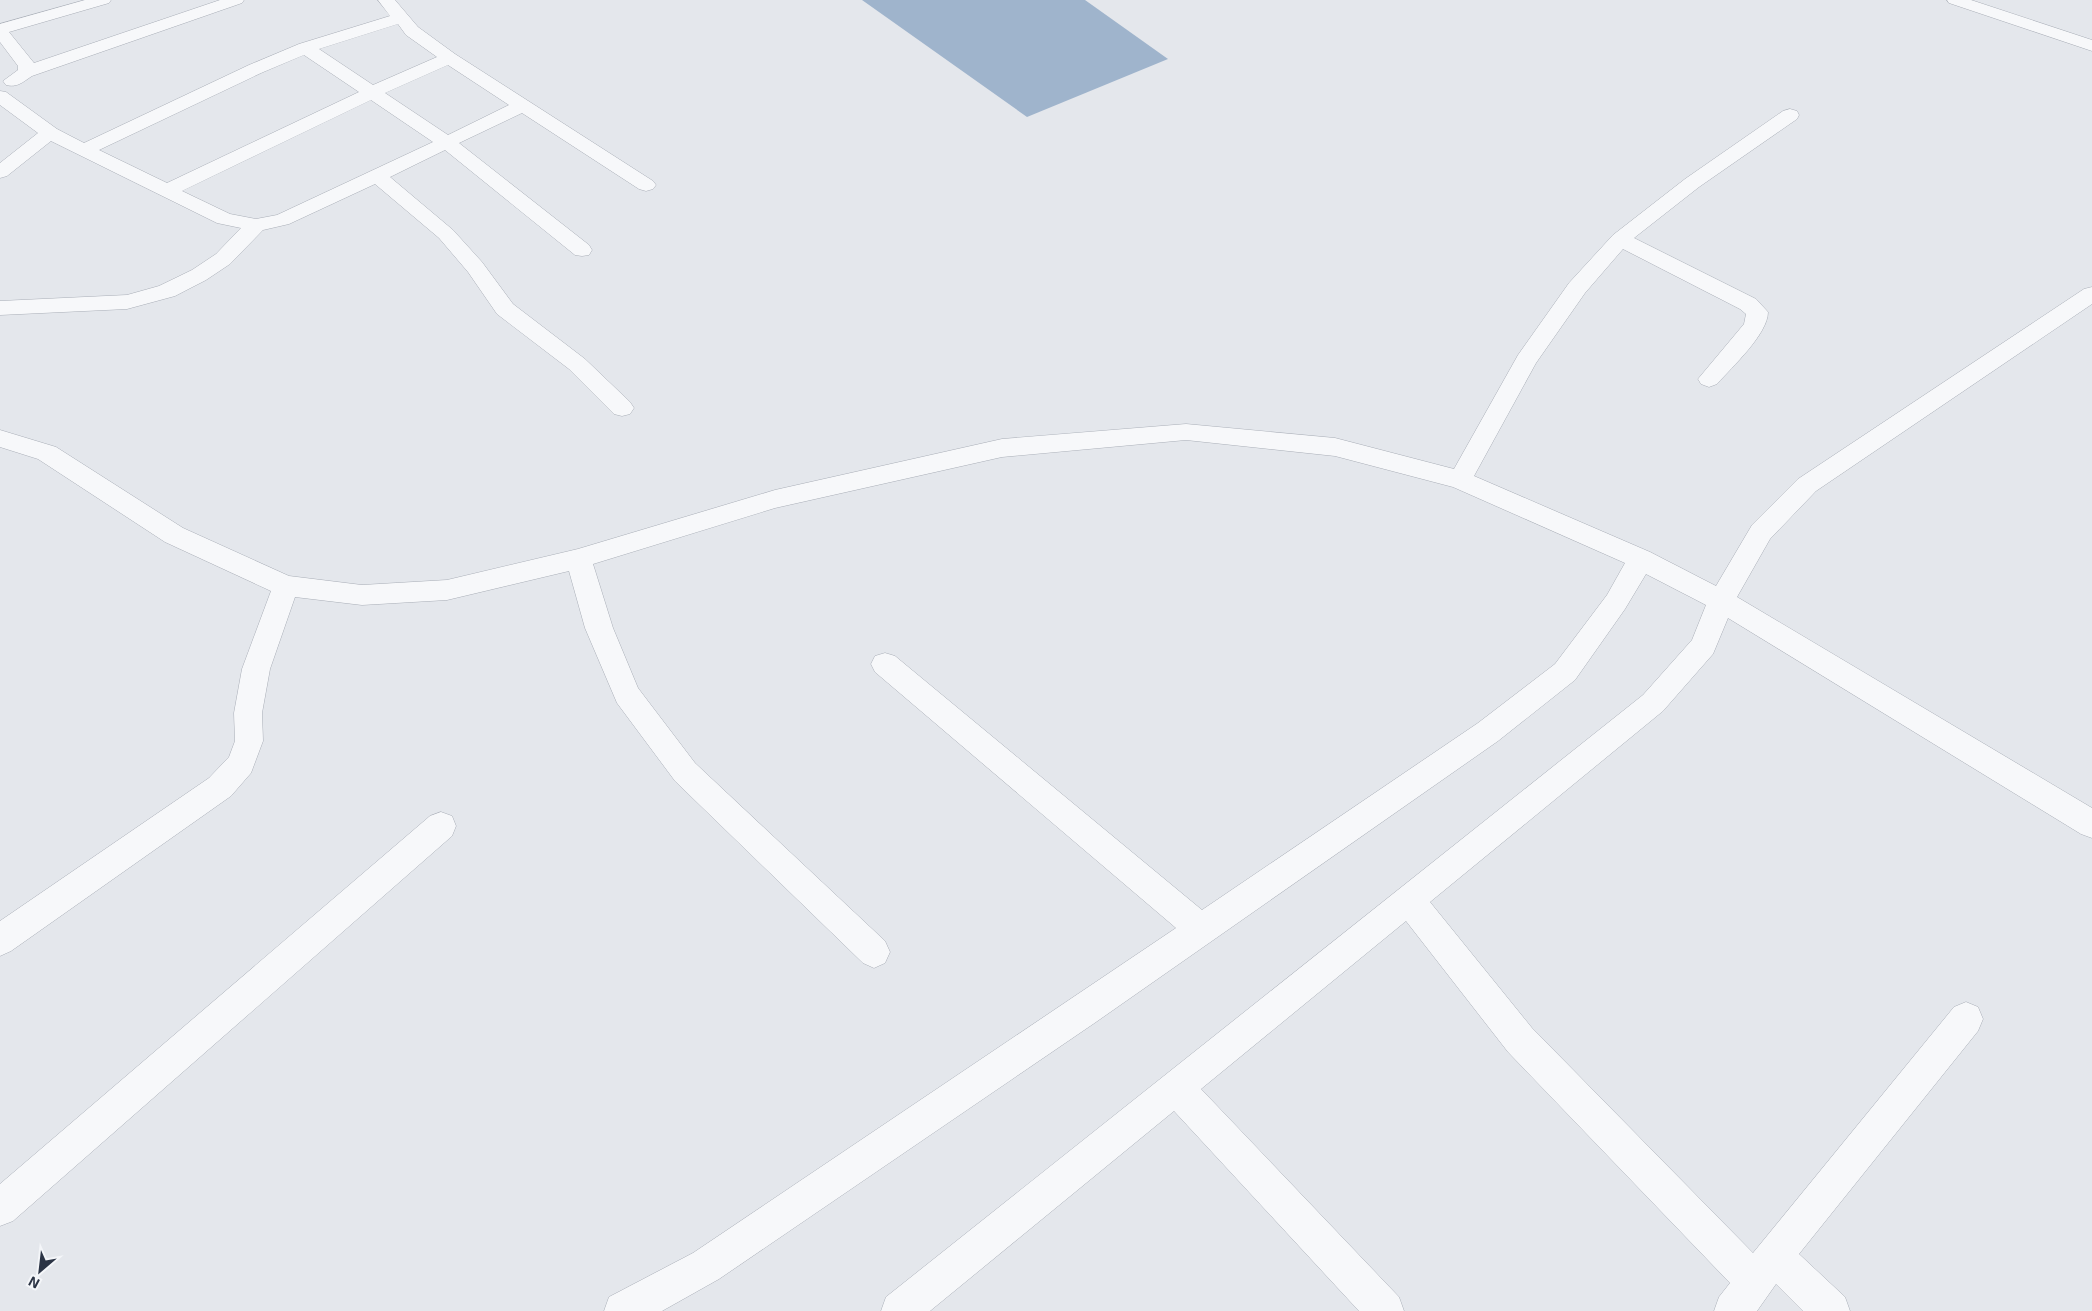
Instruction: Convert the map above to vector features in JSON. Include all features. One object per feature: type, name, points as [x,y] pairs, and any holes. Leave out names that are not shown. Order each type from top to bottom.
[{"type":"street","points":[[26,72],[27,66],[0,30],[103,0]]},
{"type":"street","points":[[236,0],[26,72],[1,89],[50,133],[224,219],[256,225],[282,220],[524,105]]},
{"type":"street","points":[[386,0],[412,31],[449,58],[646,185]]},
{"type":"street","points":[[1955,0],[2092,46]]},
{"type":"street","points":[[84,150],[305,48],[401,18]]},
{"type":"street","points":[[305,48],[446,142],[582,250]]},
{"type":"street","points":[[168,190],[373,92],[449,58]]},
{"type":"street","points":[[1460,480],[1526,360],[1577,288],[1620,239],[1692,183],[1790,115]]},
{"type":"street","points":[[0,172],[50,133]]},
{"type":"street","points":[[376,176],[446,234],[475,267],[505,309],[578,364],[622,408]]},
{"type":"street","points":[[0,308],[127,302],[167,291],[199,275],[223,259],[256,225]]},
{"type":"street","points":[[1620,239],[1748,304],[1757,312],[1757,321],[1752,329],[1709,380]]},
{"type":"street","points":[[900,1311],[1653,703],[1703,646],[1721,601],[1761,532],[1807,485],[2092,294]]},
{"type":"street","points":[[0,438],[47,453],[174,535],[286,586],[362,595],[447,590],[578,560],[775,499],[1011,447],[1186,432],[1335,447],[1460,480],[1641,559],[1721,601],[2092,824]]},
{"type":"street","points":[[623,1311],[706,1266],[1488,732],[1565,672],[1616,602],[1641,559]]},
{"type":"street","points":[[578,560],[599,628],[627,695],[685,772],[874,952]]},
{"type":"street","points":[[0,940],[220,787],[241,764],[249,741],[248,713],[256,669],[286,586]]},
{"type":"street","points":[[886,664],[1201,929]]},
{"type":"street","points":[[0,1208],[441,826]]},
{"type":"street","points":[[1409,900],[1520,1040],[1764,1268],[1831,1311]]},
{"type":"street","points":[[1733,1311],[1764,1268],[1966,1019]]},
{"type":"street","points":[[1176,1088],[1385,1311]]},
{"type":"water","points":[[862,0],[1085,0],[1168,59],[1027,117]]}]
